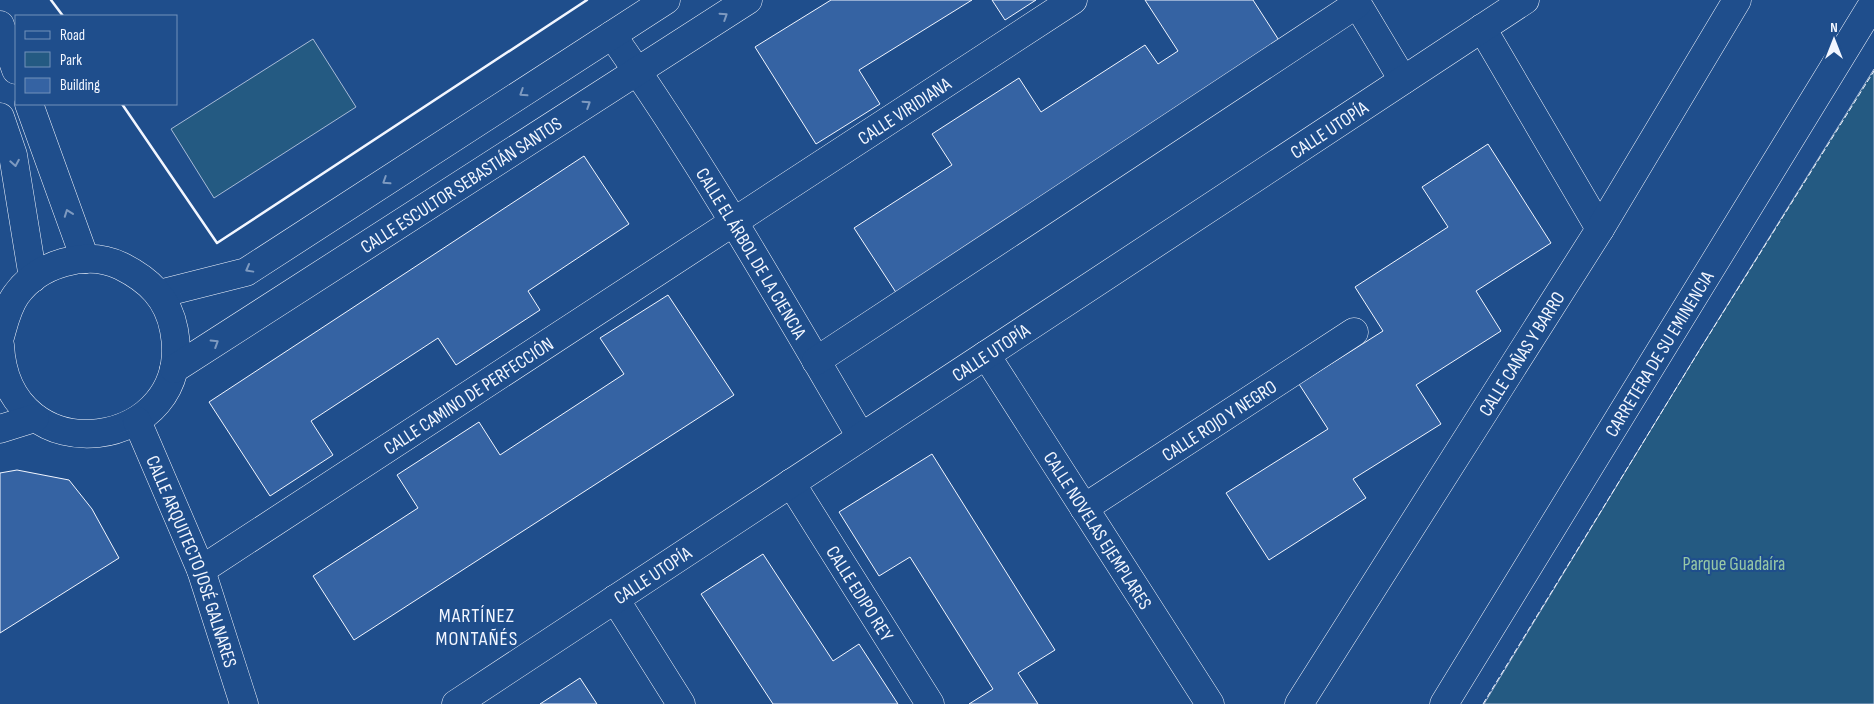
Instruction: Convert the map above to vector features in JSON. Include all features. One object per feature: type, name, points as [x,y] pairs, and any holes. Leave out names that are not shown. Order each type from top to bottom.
[{"type":"street","points":[[159,294],[246,272],[666,0]]},
{"type":"street","name":"CALLE ESCULTOR SEBASTIÁN SANTOS","points":[[174,369],[748,0]]},
{"type":"street","name":"CALLE VIRIDIANA","points":[[734,221],[1072,0]]},
{"type":"street","name":"CALLE UTOPÍA","points":[[456,704],[1525,0]]},
{"type":"street","name":"CALLE CAÑAS Y BARRO","points":[[1299,704],[1600,229],[1738,0]]},
{"type":"street","points":[[816,361],[1356,2],[1403,80]]},
{"type":"street","name":"CARRETERA DE SU EMINENCIA","points":[[1444,704],[1874,2]]},
{"type":"street","points":[[0,25],[15,67]]},
{"type":"street","points":[[1482,28],[1600,229]]},
{"type":"street","name":"CALLE EL ÁRBOL DE LA CIENCIA","points":[[612,35],[734,221],[861,437]]},
{"type":"street","points":[[29,105],[85,259]]},
{"type":"street","points":[[0,117],[14,155],[33,278]]},
{"type":"street","name":"CALLE CAMINO DE PERFECCIÓN","points":[[201,570],[734,221]]},
{"type":"street","points":[[85,259],[113,262],[139,275],[159,294],[171,318],[175,335],[174,369],[166,389],[153,407],[137,420],[114,431],[90,435],[61,431],[35,418],[19,403],[8,384],[0,352],[5,316],[16,295],[33,278],[58,264],[85,259]]},
{"type":"street","name":"CALLE ROJO Y NEGRO","points":[[1084,508],[1354,332]]},
{"type":"street","name":"CALLE NOVELAS EJEMPLARES","points":[[986,355],[1210,704]]},
{"type":"street","points":[[0,429],[35,418]]},
{"type":"street","name":"CALLE ARQUITECTO JOSÉ GALNARES","points":[[137,420],[201,570],[244,704]]},
{"type":"street","name":"CALLE EDIPO REY","points":[[791,483],[930,704]]},
{"type":"street","points":[[615,599],[681,704]]},
{"type":"green space","points":[[313,39],[356,107],[214,198],[171,129]]},
{"type":"green space","name":"Parque Guadaíra","points":[[1874,69],[1874,704],[1484,704],[1700,349]]},
{"type":"building","points":[[831,0],[972,0],[859,70],[880,104],[816,144],[755,47]]},
{"type":"building","points":[[992,0],[1036,0],[1005,20]]},
{"type":"building","points":[[1145,0],[1253,0],[1282,45],[897,294],[854,228],[952,165],[932,134],[1019,78],[1041,112],[1145,45],[1158,64],[1178,51]]},
{"type":"building","points":[[1488,144],[1551,243],[1476,291],[1501,331],[1416,385],[1441,424],[1353,479],[1366,498],[1269,560],[1226,493],[1328,429],[1299,384],[1383,331],[1355,287],[1448,227],[1422,187]]},
{"type":"building","points":[[584,156],[629,224],[528,291],[540,310],[456,365],[438,338],[311,421],[333,455],[270,496],[209,402]]},
{"type":"building","points":[[668,295],[734,395],[354,640],[313,576],[418,508],[397,475],[479,422],[500,455],[624,374],[600,338]]},
{"type":"building","points":[[932,454],[1055,650],[1018,673],[1038,704],[969,704],[993,689],[910,557],[879,576],[839,512]]},
{"type":"building","points":[[17,470],[69,480],[92,509],[119,558],[0,633],[0,473]]},
{"type":"building","points":[[763,554],[833,661],[859,644],[898,704],[773,704],[701,594]]},
{"type":"building","points":[[580,678],[597,704],[540,704]]},
{"type":"fence","points":[[1483,704],[1699,351],[1874,71]]},
{"type":"wall","points":[[51,0],[62,15]]},
{"type":"wall","points":[[123,105],[217,243],[587,0]]},
{"type":"district","name":"MARTÍNEZ MONTAÑÉS","points":[[477,626]]}]
